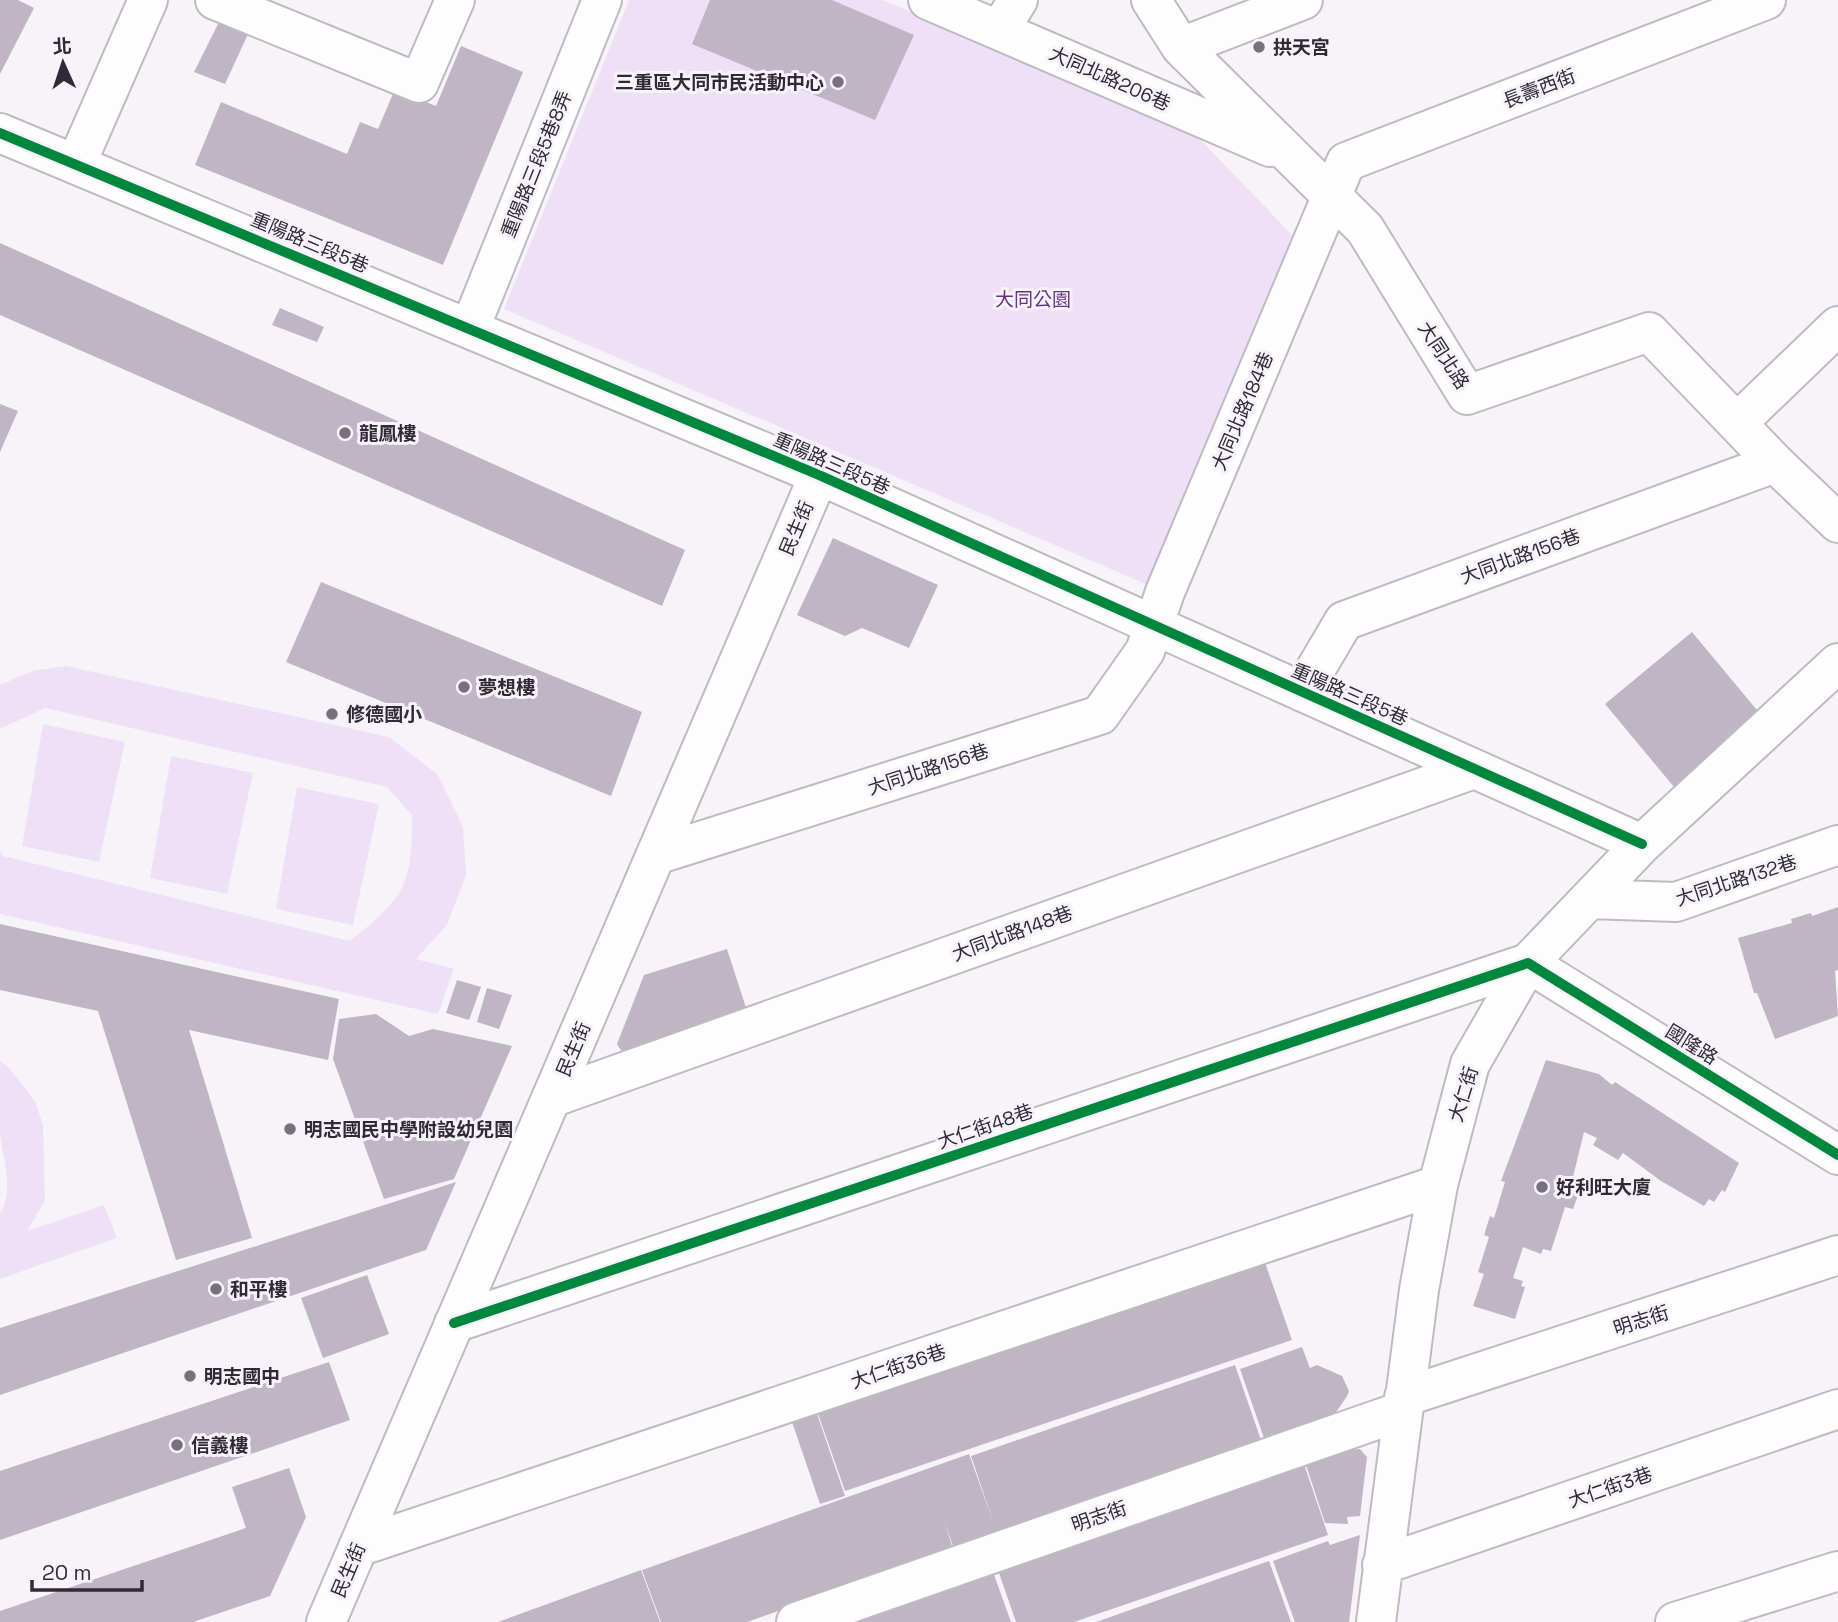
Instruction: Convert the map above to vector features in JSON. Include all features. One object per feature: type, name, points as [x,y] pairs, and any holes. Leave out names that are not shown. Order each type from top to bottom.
[{"type":"street","points":[[76,162],[148,0]]},
{"type":"street","points":[[215,0],[419,83],[455,0]]},
{"type":"street","name":"重陽路三段5巷8弄","points":[[470,328],[601,0]]},
{"type":"street","name":"大同北路206巷","points":[[928,0],[1009,15],[1292,157]]},
{"type":"street","name":"大同北路","points":[[1151,0],[1181,47],[1365,229],[1467,395],[1649,332],[1775,463],[1838,523]]},
{"type":"street","points":[[1181,47],[1303,0]]},
{"type":"street","name":"長壽西街","points":[[1332,197],[1346,162],[1766,0]]},
{"type":"street","name":"重陽路三段5巷","points":[[0,132],[819,475],[1642,844]]},
{"type":"street","name":"大同北路184巷","points":[[1154,626],[1332,197]]},
{"type":"street","points":[[1737,423],[1838,326]]},
{"type":"street","name":"大同北路156巷","points":[[1302,692],[1343,621],[1775,463]]},
{"type":"street","name":"民生街","points":[[326,1622],[819,475]]},
{"type":"street","name":"大同北路156巷","points":[[656,855],[1100,715],[1145,651],[1154,626]]},
{"type":"street","name":"大仁街","points":[[1376,1622],[1419,1290],[1438,1185],[1470,1065],[1528,963],[1642,844],[1838,663]]},
{"type":"street","name":"大同北路148巷","points":[[551,1098],[1474,769]]},
{"type":"street","name":"大同北路132巷","points":[[1589,899],[1676,902],[1838,845]]},
{"type":"street","name":"國隆路","points":[[1528,963],[1838,1155]]},
{"type":"street","name":"大仁街48巷","points":[[454,1323],[1528,963]]},
{"type":"street","name":"大仁街36巷","points":[[358,1547],[1438,1185]]},
{"type":"street","name":"明志街","points":[[796,1622],[1403,1404],[1838,1255]]},
{"type":"street","name":"大仁街3巷","points":[[1382,1565],[1838,1409]]},
{"type":"street","points":[[1675,1622],[1838,1571]]},
{"type":"green space","name":"大同公園","points":[[629,0],[883,0],[1189,128],[1300,243],[1148,585],[504,309]]},
{"type":"green space","points":[[66,666],[389,737],[437,774],[463,827],[466,875],[447,925],[416,959],[454,969],[438,1014],[0,914],[0,851],[3,856],[350,941],[394,901],[407,875],[412,815],[387,787],[45,708],[0,729],[0,685],[32,671]]},
{"type":"green space","points":[[43,724],[125,742],[99,862],[22,846]]},
{"type":"green space","points":[[171,756],[253,773],[227,894],[150,878]]},
{"type":"green space","points":[[297,787],[379,804],[353,925],[276,909]]},
{"type":"green space","points":[[0,1061],[9,1068],[35,1101],[43,1125],[45,1201],[27,1231],[104,1205],[117,1238],[0,1279],[0,1213],[7,1194],[7,1184],[0,1133]]},
{"type":"building","points":[[0,0],[18,0],[34,8],[0,74]]},
{"type":"building","name":"三重區大同市民活動中心","points":[[710,0],[832,0],[914,35],[875,120],[692,44]]},
{"type":"building","points":[[219,22],[249,32],[225,84],[194,72]]},
{"type":"building","points":[[461,46],[523,72],[443,265],[195,165],[221,102],[347,154],[360,122],[378,129],[395,89],[436,106]]},
{"type":"building","name":"龍鳳樓","points":[[0,243],[685,550],[662,606],[0,315]]},
{"type":"building","points":[[280,308],[324,327],[317,342],[272,325]]},
{"type":"building","points":[[0,404],[18,411],[0,452]]},
{"type":"building","points":[[833,538],[938,585],[909,648],[862,628],[845,636],[797,615]]},
{"type":"building","name":"夢想樓","points":[[321,582],[642,712],[611,796],[286,662]]},
{"type":"building","points":[[1692,632],[1761,715],[1674,787],[1605,704]]},
{"type":"building","points":[[1838,907],[1838,970],[1835,971],[1838,1016],[1775,1039],[1757,993],[1754,993],[1738,938],[1792,923],[1791,919],[1811,913],[1812,916]]},
{"type":"building","points":[[0,924],[339,999],[328,1060],[189,1030],[252,1238],[176,1260],[98,1011],[0,990]]},
{"type":"building","points":[[727,949],[749,1017],[626,1059],[617,1044],[644,975]]},
{"type":"building","points":[[457,980],[481,987],[469,1020],[446,1013]]},
{"type":"building","points":[[487,988],[512,995],[499,1029],[477,1022]]},
{"type":"building","points":[[376,1014],[409,1036],[433,1029],[512,1046],[454,1179],[384,1199],[333,1059],[339,1019]]},
{"type":"building","name":"好利旺大廈","points":[[1546,1060],[1599,1074],[1612,1085],[1615,1082],[1739,1163],[1725,1192],[1722,1190],[1714,1202],[1709,1199],[1704,1206],[1661,1181],[1623,1153],[1618,1160],[1593,1145],[1597,1138],[1584,1132],[1572,1181],[1582,1184],[1573,1209],[1565,1207],[1551,1251],[1543,1249],[1541,1254],[1523,1247],[1513,1278],[1523,1281],[1521,1286],[1525,1287],[1515,1319],[1473,1306],[1484,1274],[1478,1272],[1489,1237],[1484,1235],[1490,1216],[1494,1218],[1505,1182],[1501,1181]]},
{"type":"building","name":"和平樓","points":[[456,1182],[426,1250],[0,1395],[0,1328]]},
{"type":"building","points":[[1263,1257],[1292,1340],[845,1491],[816,1408]]},
{"type":"building","points":[[367,1275],[389,1334],[323,1358],[301,1298]]},
{"type":"building","points":[[1302,1347],[1310,1368],[1317,1365],[1342,1376],[1349,1391],[1337,1411],[1325,1420],[1265,1441],[1240,1369]]},
{"type":"building","name":"信義樓","points":[[329,1362],[350,1420],[0,1540],[0,1471]]},
{"type":"building","points":[[1235,1365],[1261,1440],[953,1546],[944,1520],[953,1549],[747,1622],[661,1622],[642,1570],[969,1454],[995,1527],[971,1456]]},
{"type":"building","points":[[815,1408],[845,1496],[820,1504],[790,1416]]},
{"type":"building","points":[[1360,1449],[1367,1457],[1360,1516],[1347,1517],[1348,1524],[1325,1523],[1306,1465],[1346,1450]]},
{"type":"building","points":[[1304,1464],[1328,1535],[1074,1622],[1016,1622],[998,1570]]},
{"type":"building","points":[[289,1468],[306,1517],[270,1596],[193,1622],[0,1622],[0,1611],[246,1528],[232,1487]]},
{"type":"building","points":[[1360,1535],[1349,1622],[1295,1622],[1273,1561],[1328,1541],[1330,1545]]},
{"type":"building","points":[[1269,1561],[1291,1622],[1096,1622]]},
{"type":"building","points":[[641,1570],[660,1622],[498,1622]]},
{"type":"building","points":[[993,1572],[1011,1622],[851,1622]]},
{"type":"cycle path","points":[[0,133],[819,475],[1642,844]]},
{"type":"cycle path","points":[[454,1323],[1528,963],[1838,1155]]},
{"type":"place","name":"拱天宮","points":[[1259,47]]},
{"type":"place","name":"三重區大同市民活動中心","points":[[838,82]]},
{"type":"place","name":"龍鳳樓","points":[[345,433]]},
{"type":"place","name":"夢想樓","points":[[464,687]]},
{"type":"place","name":"修德國小","points":[[332,714]]},
{"type":"place","name":"明志國民中學附設幼兒園","points":[[290,1129]]},
{"type":"place","name":"好利旺大廈","points":[[1542,1187]]},
{"type":"place","name":"和平樓","points":[[216,1289]]},
{"type":"place","name":"明志國中","points":[[190,1376]]},
{"type":"place","name":"信義樓","points":[[177,1445]]}]
